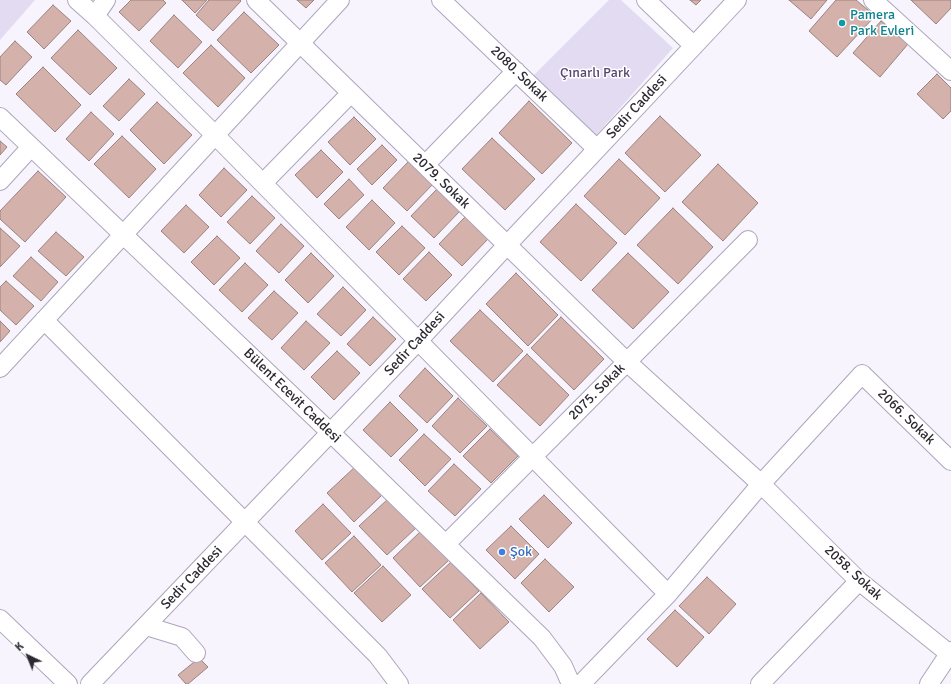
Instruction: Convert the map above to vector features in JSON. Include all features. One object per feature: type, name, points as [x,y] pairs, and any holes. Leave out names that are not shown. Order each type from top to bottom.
[{"type":"street","points":[[77,0],[216,135],[668,594]]},
{"type":"street","points":[[95,16],[106,0]]},
{"type":"street","name":"2079. Sokak","points":[[256,0],[627,362]]},
{"type":"street","points":[[0,368],[340,0]]},
{"type":"street","name":"2080. Sokak","points":[[441,0],[597,149]]},
{"type":"street","points":[[646,0],[694,46]]},
{"type":"street","name":"Sedir Caddesi","points":[[90,684],[331,433],[737,0]]},
{"type":"street","points":[[873,0],[951,72]]},
{"type":"street","points":[[425,165],[516,71]]},
{"type":"street","points":[[263,183],[351,93]]},
{"type":"street","name":"Bülent Ecevit Caddesi","points":[[0,117],[331,433],[542,638],[564,666],[571,684]]},
{"type":"street","points":[[0,181],[31,147]]},
{"type":"street","name":"2075. Sokak","points":[[446,544],[748,240]]},
{"type":"street","points":[[44,320],[378,656],[399,684]]},
{"type":"street","name":"2058. Sokak","points":[[627,362],[762,484],[858,581],[950,653]]},
{"type":"street","name":"2066. Sokak","points":[[762,484],[862,374],[951,461]]},
{"type":"street","points":[[581,684],[668,594],[762,484]]},
{"type":"street","points":[[760,684],[858,581]]},
{"type":"street","points":[[0,619],[68,684]]},
{"type":"street","points":[[146,626],[182,637],[196,653]]},
{"type":"street","points":[[929,684],[950,653]]},
{"type":"green space","points":[[0,0],[35,0],[0,40]]},
{"type":"green space","name":"Çınarlı Park","points":[[609,0],[621,0],[673,48],[591,141],[529,80]]},
{"type":"building","points":[[131,0],[163,0],[166,3],[139,31],[119,12]]},
{"type":"building","points":[[182,0],[207,0],[195,13]]},
{"type":"building","points":[[209,0],[241,1],[213,31],[196,15]]},
{"type":"building","points":[[297,0],[314,0],[306,8]]},
{"type":"building","points":[[690,0],[701,0],[696,5]]},
{"type":"building","points":[[789,0],[827,0],[811,19]]},
{"type":"building","name":"Pamera Park Evleri","points":[[836,0],[856,0],[875,16],[837,57],[809,31]]},
{"type":"building","points":[[911,0],[951,0],[951,8],[936,24]]},
{"type":"building","points":[[53,5],[71,21],[44,49],[27,32]]},
{"type":"building","points":[[244,12],[279,45],[251,73],[217,40]]},
{"type":"building","points":[[174,15],[202,42],[178,68],[150,41]]},
{"type":"building","points":[[881,21],[908,44],[880,77],[853,53]]},
{"type":"building","points":[[78,30],[117,68],[90,95],[51,58]]},
{"type":"building","points":[[15,41],[32,57],[6,85],[0,80],[0,57]]},
{"type":"building","points":[[211,45],[245,78],[218,107],[183,73]]},
{"type":"building","points":[[43,67],[81,105],[55,132],[16,94]]},
{"type":"building","points":[[937,74],[951,88],[951,111],[943,119],[917,94]]},
{"type":"building","points":[[129,79],[145,94],[119,121],[103,106]]},
{"type":"building","points":[[529,101],[572,143],[542,174],[499,133]]},
{"type":"building","points":[[157,102],[192,135],[164,164],[130,130]]},
{"type":"building","points":[[91,112],[114,134],[89,161],[66,139]]},
{"type":"building","points":[[660,116],[701,155],[665,192],[625,153]]},
{"type":"building","points":[[354,117],[376,139],[350,165],[328,142]]},
{"type":"building","points":[[122,136],[156,169],[129,198],[94,164]]},
{"type":"building","points":[[492,138],[535,179],[505,210],[462,169]]},
{"type":"building","points":[[0,141],[7,147],[0,155]]},
{"type":"building","points":[[382,145],[397,160],[372,185],[357,169]]},
{"type":"building","points":[[321,150],[343,172],[317,198],[295,175]]},
{"type":"building","points":[[619,159],[660,198],[625,235],[584,196]]},
{"type":"building","points":[[409,161],[433,184],[407,211],[383,188]]},
{"type":"building","points":[[718,164],[758,203],[723,241],[682,202]]},
{"type":"building","points":[[224,168],[247,190],[221,217],[199,195]]},
{"type":"building","points":[[38,171],[66,197],[25,242],[0,219],[0,211]]},
{"type":"building","points":[[349,179],[364,195],[339,219],[324,204]]},
{"type":"building","points":[[437,189],[460,211],[434,238],[411,216]]},
{"type":"building","points":[[252,196],[275,218],[250,244],[227,222]]},
{"type":"building","points":[[372,200],[395,223],[369,250],[346,227]]},
{"type":"building","points":[[576,204],[617,243],[581,281],[540,242]]},
{"type":"building","points":[[186,205],[209,227],[184,253],[161,231]]},
{"type":"building","points":[[673,208],[713,247],[678,284],[637,245]]},
{"type":"building","points":[[465,217],[488,239],[462,266],[439,244]]},
{"type":"building","points":[[281,224],[304,246],[279,273],[256,251]]},
{"type":"building","points":[[402,226],[425,248],[399,275],[376,252]]},
{"type":"building","points":[[0,228],[20,246],[0,267]]},
{"type":"building","points":[[56,232],[84,257],[66,276],[38,251]]},
{"type":"building","points":[[217,236],[240,258],[214,285],[191,262]]},
{"type":"building","points":[[429,252],[452,275],[426,301],[403,279]]},
{"type":"building","points":[[311,253],[334,276],[308,303],[285,280]]},
{"type":"building","points":[[628,253],[669,292],[633,329],[592,290]]},
{"type":"building","points":[[31,257],[58,282],[41,301],[13,276]]},
{"type":"building","points":[[245,263],[268,285],[242,312],[219,290]]},
{"type":"building","points":[[516,273],[558,315],[528,346],[486,304]]},
{"type":"building","points":[[6,281],[34,306],[16,325],[0,310],[0,287]]},
{"type":"building","points":[[343,287],[366,310],[341,336],[317,314]]},
{"type":"building","points":[[274,291],[298,313],[272,340],[248,318]]},
{"type":"building","points":[[480,310],[523,351],[493,382],[450,341]]},
{"type":"building","points":[[373,317],[396,339],[370,366],[347,344]]},
{"type":"building","points":[[561,317],[604,359],[574,390],[531,348]]},
{"type":"building","points":[[0,321],[10,331],[0,342]]},
{"type":"building","points":[[306,321],[330,343],[304,370],[281,348]]},
{"type":"building","points":[[337,351],[360,373],[334,400],[311,377]]},
{"type":"building","points":[[527,354],[569,395],[540,426],[497,385]]},
{"type":"building","points":[[425,368],[453,396],[427,423],[399,396]]},
{"type":"building","points":[[458,398],[487,426],[460,453],[432,426]]},
{"type":"building","points":[[390,402],[418,430],[391,457],[363,430]]},
{"type":"building","points":[[490,429],[518,456],[491,483],[463,456]]},
{"type":"building","points":[[424,434],[451,459],[425,486],[399,460]]},
{"type":"building","points":[[454,464],[481,489],[455,516],[428,491]]},
{"type":"building","points":[[356,466],[383,494],[354,522],[327,493]]},
{"type":"building","points":[[544,495],[572,523],[548,548],[519,519]]},
{"type":"building","points":[[388,499],[416,528],[387,555],[359,526]]},
{"type":"building","points":[[323,504],[351,533],[322,560],[295,531]]},
{"type":"building","points":[[511,526],[539,554],[515,579],[486,550]]},
{"type":"building","points":[[421,531],[449,560],[420,587],[393,558]]},
{"type":"building","points":[[354,536],[381,565],[352,592],[325,563]]},
{"type":"building","points":[[545,559],[574,587],[549,612],[521,583]]},
{"type":"building","points":[[451,562],[479,591],[450,618],[422,589]]},
{"type":"building","points":[[383,566],[411,595],[382,622],[354,593]]},
{"type":"building","points":[[707,577],[736,604],[709,634],[679,606]]},
{"type":"building","points":[[481,593],[509,622],[480,649],[453,620]]},
{"type":"building","points":[[675,610],[704,637],[677,667],[647,639]]},
{"type":"building","points":[[199,658],[208,667],[188,684],[186,684],[178,675]]},
{"type":"place","name":"Pamera Park Evleri","points":[[842,23]]},
{"type":"place","name":"Şok","points":[[502,552]]}]
